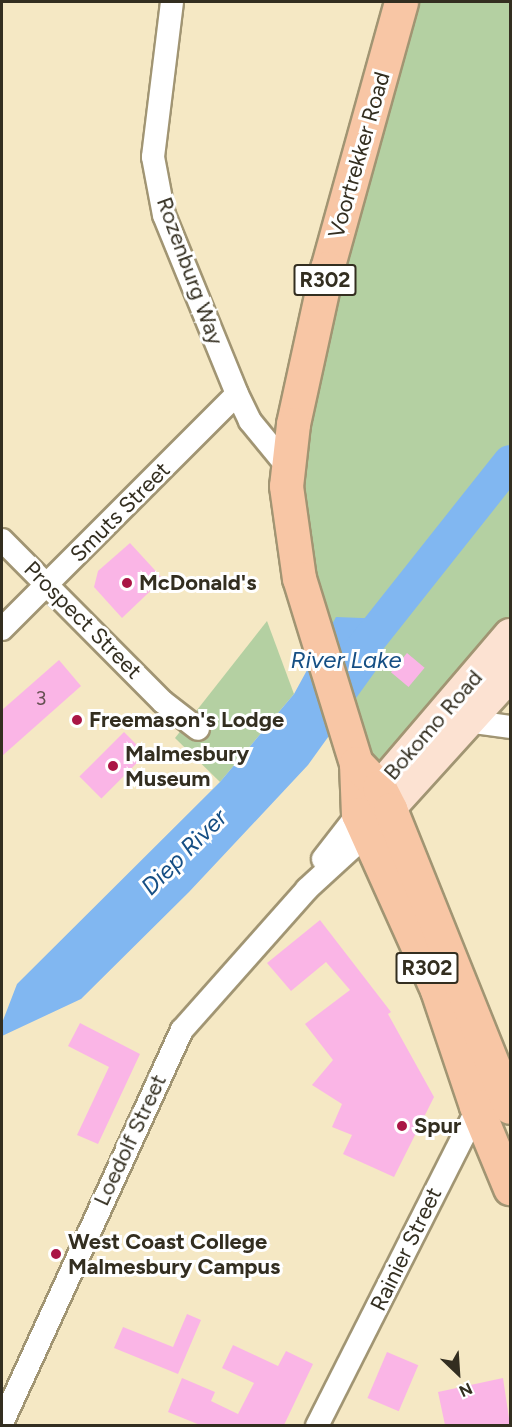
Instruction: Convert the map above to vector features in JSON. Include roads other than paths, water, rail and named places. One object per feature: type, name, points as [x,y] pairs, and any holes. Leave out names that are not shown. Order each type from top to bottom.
[{"type":"main road","name":"Voortrekker Road","points":[[401,2],[327,268],[287,466],[294,550],[314,627],[352,749],[362,824],[437,990],[476,1106],[510,1188]]},
{"type":"main road","name":"Bokomo Road","points":[[384,798],[510,635]]},
{"type":"main road","name":"Bokomo Road","points":[[384,798],[467,721],[510,675]]},
{"type":"main road","name":"Voortrekker Road","points":[[352,749],[384,798],[505,1092]]},
{"type":"main road","points":[[362,824],[384,798]]},
{"type":"street","name":"Rozenburg Way","points":[[172,2],[153,157],[164,215],[250,421],[287,466]]},
{"type":"street","name":"Smuts Street","points":[[2,629],[237,394]]},
{"type":"street","name":"Prospect Street","points":[[2,540],[163,702],[198,729]]},
{"type":"street","points":[[467,721],[510,728]]},
{"type":"street","name":"Loedolf Street","points":[[2,1423],[182,1030],[362,824]]},
{"type":"street","name":"Rainier Street","points":[[317,1425],[476,1106],[505,1092]]},
{"type":"water","name":"River Lake","points":[[336,617],[388,619],[377,669],[308,765],[189,892],[81,999],[2,1036],[2,1023],[17,984],[220,782],[294,694]]},
{"type":"waterway","name":"Diep River","points":[[357,655],[510,462]]},
{"type":"place","name":"McDonald's","points":[[127,583]]},
{"type":"place","name":"Freemason's Lodge","points":[[77,720]]},
{"type":"place","name":"Malmesbury Museum","points":[[113,766]]},
{"type":"place","name":"Spur","points":[[402,1126]]},
{"type":"place","name":"West Coast College Malmesbury Campus","points":[[56,1254]]}]
